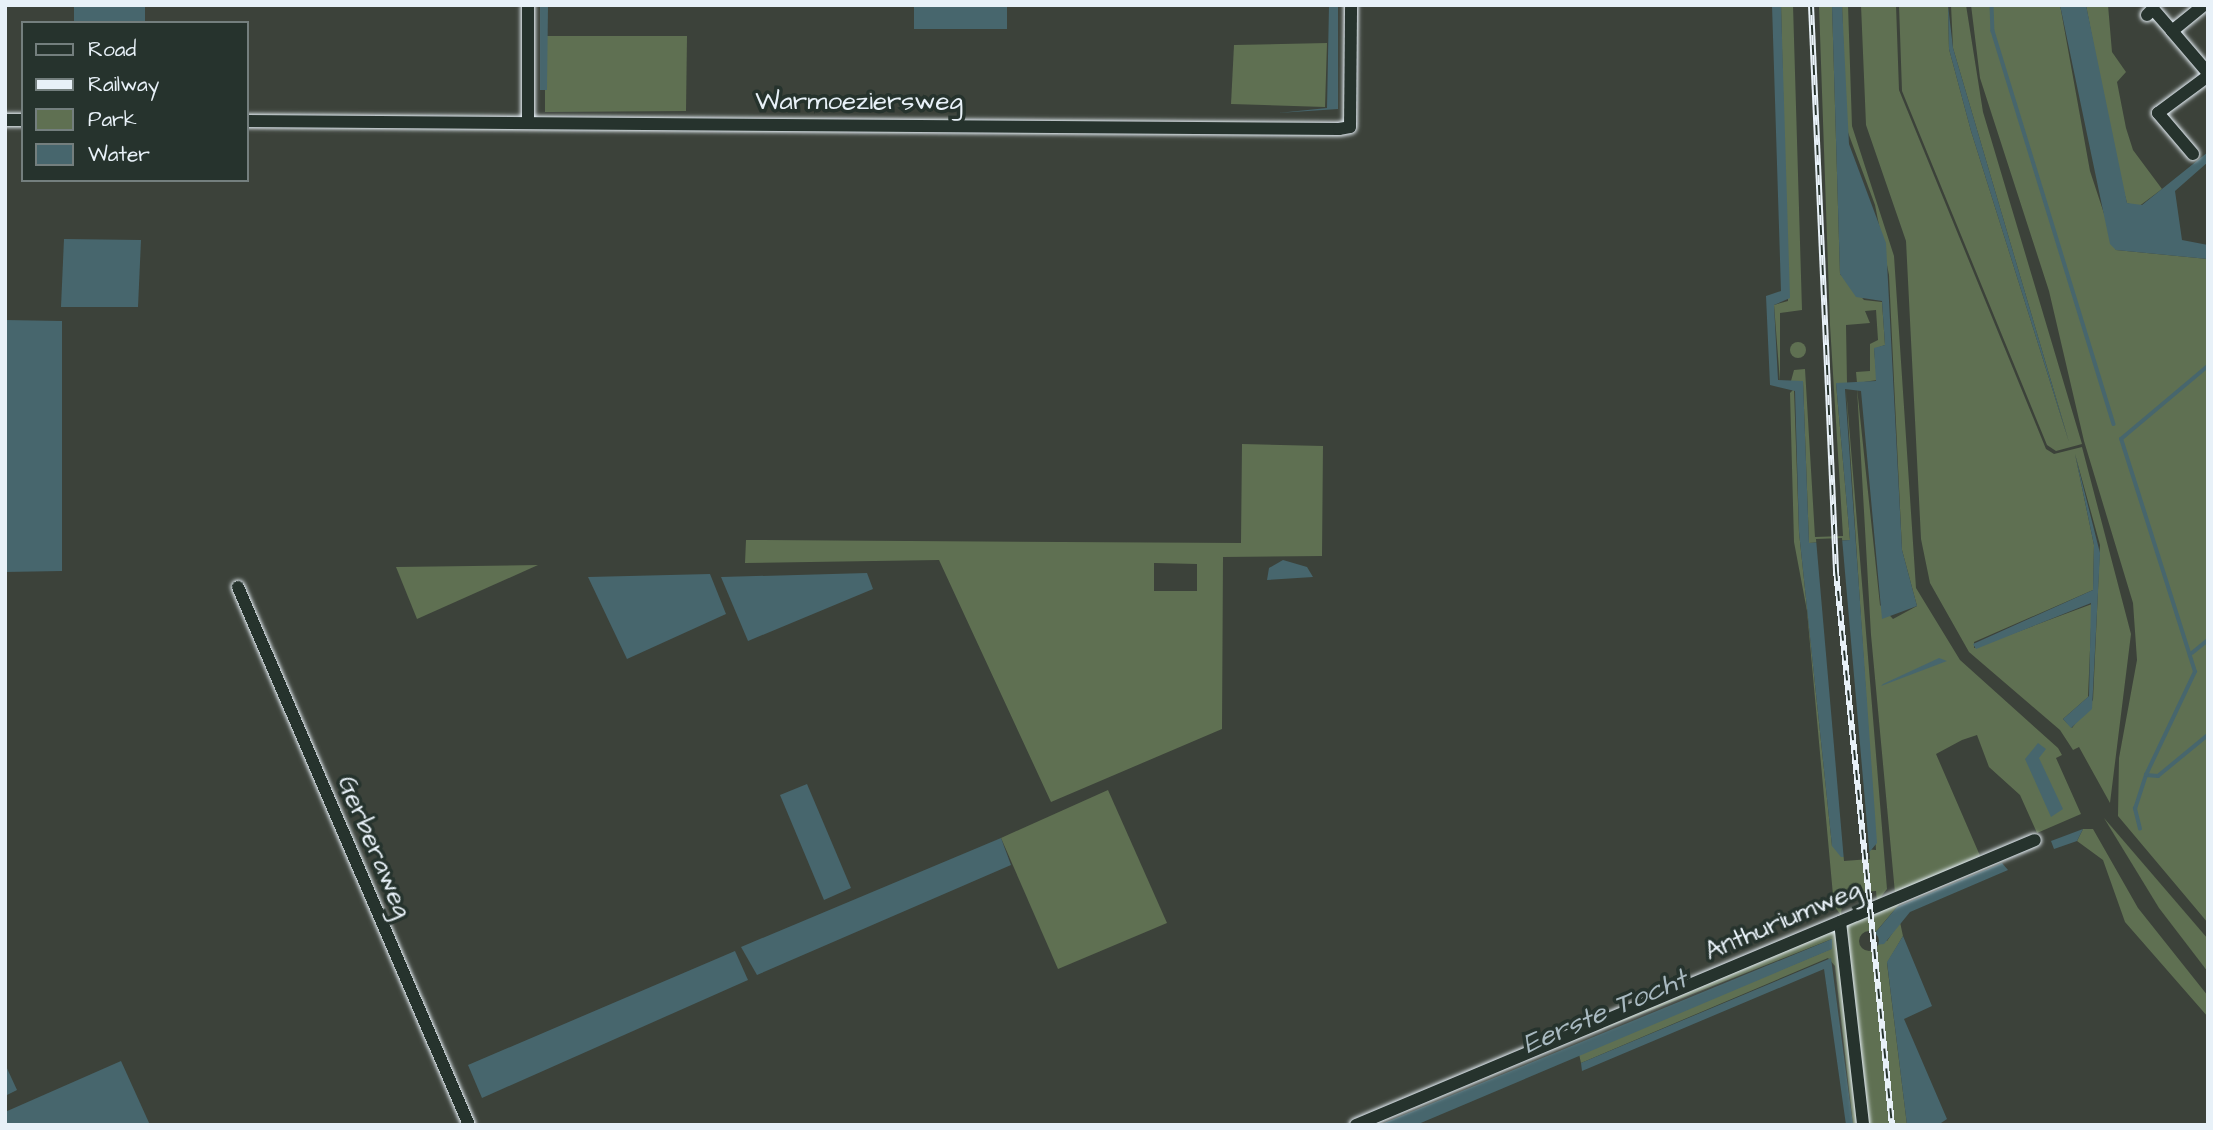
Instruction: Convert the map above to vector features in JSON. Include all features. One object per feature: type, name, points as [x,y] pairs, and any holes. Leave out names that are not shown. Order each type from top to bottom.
[{"type":"street","points":[[528,5],[528,123]]},
{"type":"street","name":"Warmoeziersweg","points":[[248,121],[1339,129],[1350,127],[1351,5]]},
{"type":"street","points":[[2172,31],[2204,5]]},
{"type":"street","points":[[2147,15],[2153,9],[2208,75],[2158,113],[2193,154]]},
{"type":"street","name":"Gerberaweg","points":[[238,587],[469,1125]]},
{"type":"street","name":"Anthuriumweg","points":[[1356,1125],[2035,840]]},
{"type":"street","points":[[1839,922],[1863,1125]]},
{"type":"green space","points":[[1781,5],[1793,5],[1802,310],[1780,313],[1780,382],[1774,305],[1788,301]]},
{"type":"green space","points":[[1819,5],[1832,5],[1840,274],[1864,300],[1882,302],[1885,345],[1874,349],[1877,380],[1857,383],[1856,372],[1870,371],[1870,344],[1878,340],[1876,310],[1865,311],[1870,323],[1846,325],[1847,383],[1836,383],[1850,540],[1809,543],[1803,381],[1791,381],[1794,370],[1805,369],[1815,537],[1843,536],[1830,325]]},
{"type":"green space","points":[[1842,5],[1848,5],[1852,126],[1894,256],[1916,588],[1960,660],[2058,748],[2062,755],[2056,758],[2081,814],[2037,833],[2020,795],[1989,767],[1977,735],[1962,740],[1936,754],[1981,858],[1895,893],[1871,635],[1857,388],[1880,605],[1893,619],[1917,606],[1902,550],[1889,275],[1875,205],[1846,127]]},
{"type":"green space","points":[[1861,5],[1896,5],[1899,90],[2046,449],[2054,454],[2082,447],[2131,634],[2110,803],[2079,747],[2073,750],[2060,730],[1969,652],[1930,583],[1921,539],[1906,241],[1866,125]],"holes":[[[2075,454],[2100,545],[2093,700],[2072,728],[2063,719],[2088,697],[2092,604],[1974,648],[1974,642],[2093,590],[2094,545]]]},
{"type":"green space","points":[[1899,5],[1948,5],[1949,49],[1971,131],[2069,442],[1953,48],[1951,5],[1966,5],[1983,112],[2082,444],[2056,451],[2047,445],[1902,91]]},
{"type":"green space","points":[[1971,5],[2060,5],[2090,171],[2116,250],[2208,259],[2208,923],[2118,816],[2119,758],[2137,660],[2133,603],[2084,441],[2049,291],[1980,78]]},
{"type":"green space","points":[[2086,5],[2108,5],[2112,52],[2126,72],[2117,82],[2126,128],[2133,150],[2162,189],[2138,207],[2127,203],[2115,158]]},
{"type":"green space","points":[[545,36],[687,36],[686,111],[545,112]]},
{"type":"green space","points":[[1327,43],[1325,107],[1231,104],[1234,45]]},
{"type":"green space","points":[[1795,342],[1801,342],[1806,350],[1804,356],[1795,358],[1790,353],[1790,347]]},
{"type":"green space","points":[[1846,388],[1887,889],[1877,902],[1876,891],[1843,893],[1841,915],[1834,906],[1807,611],[1794,542],[1790,393],[1794,389],[1799,532],[1832,846],[1876,850]]},
{"type":"green space","points":[[1242,444],[1323,446],[1322,556],[1223,557],[1222,729],[1051,802],[939,560],[745,563],[746,540],[1241,543]],"holes":[[[1154,563],[1197,564],[1197,591],[1154,591]]]},
{"type":"green space","points":[[538,565],[417,619],[396,567]]},
{"type":"green space","points":[[1108,790],[1167,923],[1058,969],[1001,838]]},
{"type":"green space","points":[[2104,818],[2208,939],[2208,972],[2159,908]]},
{"type":"green space","points":[[2083,829],[2093,829],[2138,908],[2208,996],[2208,1017],[2125,922],[2103,860],[2077,841]]},
{"type":"green space","points":[[1902,901],[1874,934],[1887,941],[1900,922],[1903,936],[1887,963],[1907,1125],[1853,1125],[1835,966],[1828,958],[1581,1063],[1579,1054],[1831,949],[1832,939],[1578,1039]]},
{"type":"water","points":[[74,5],[145,5],[145,21],[74,21]]},
{"type":"water","points":[[540,5],[548,5],[547,90],[540,90]]},
{"type":"water","points":[[914,5],[1007,5],[1007,29],[914,29]]},
{"type":"water","points":[[1329,5],[1338,5],[1338,109],[1278,113],[1327,108]]},
{"type":"water","points":[[1772,5],[1781,5],[1790,298],[1774,305],[1778,380],[1803,381],[1809,543],[1850,540],[1836,383],[1876,381],[1874,348],[1885,345],[1882,301],[1856,297],[1840,274],[1832,5],[1842,5],[1849,144],[1886,243],[1902,550],[1917,606],[1882,619],[1861,391],[1845,389],[1877,843],[1866,856],[1841,857],[1832,846],[1799,532],[1795,391],[1770,385],[1766,296],[1781,291]]},
{"type":"water","points":[[1948,5],[1953,48],[2069,442],[1971,131],[1949,49]]},
{"type":"water","points":[[2060,5],[2086,5],[2127,203],[2142,205],[2208,152],[2208,162],[2175,191],[2182,240],[2208,245],[2208,259],[2116,250],[2110,244]]},
{"type":"water","points":[[64,239],[141,240],[138,307],[61,307]]},
{"type":"water","points":[[5,320],[62,321],[62,571],[5,572]]},
{"type":"water","points":[[2075,454],[2100,553],[2092,709],[2071,728],[2063,719],[2089,696],[2091,603],[1976,649],[1973,644],[2093,590],[2094,545]]},
{"type":"water","points":[[1283,560],[1307,567],[1313,577],[1267,580],[1269,568]]},
{"type":"water","points":[[867,573],[873,589],[748,641],[721,577]]},
{"type":"water","points":[[710,574],[726,614],[627,659],[588,577]]},
{"type":"water","points":[[1939,658],[1947,661],[1881,686],[1883,684]]},
{"type":"water","points":[[2038,743],[2046,749],[2039,758],[2063,809],[2051,817],[2025,759]]},
{"type":"water","points":[[807,784],[851,888],[824,900],[780,795]]},
{"type":"water","points":[[2083,829],[2077,841],[2054,849],[2051,841]]},
{"type":"water","points":[[1001,838],[1011,865],[757,975],[741,947]]},
{"type":"water","points":[[2002,863],[2008,870],[1910,912],[1884,944],[1864,946],[1897,907]]},
{"type":"water","points":[[1903,936],[1932,1006],[1904,1019],[1947,1119],[1938,1125],[1907,1125],[1887,962]]},
{"type":"water","points":[[1832,939],[1832,949],[1416,1125],[1379,1125]]},
{"type":"water","points":[[735,951],[748,980],[482,1098],[468,1065]]},
{"type":"water","points":[[1831,958],[1853,1125],[1846,1125],[1824,969],[1582,1071],[1581,1063]]},
{"type":"water","points":[[121,1061],[150,1125],[5,1125],[5,1112]]},
{"type":"water","points":[[5,1064],[17,1090],[5,1096]]},
{"type":"pier","points":[[1842,538],[1870,859],[1844,861],[1816,539]]},
{"type":"pier","points":[[1865,931],[1873,931],[1879,941],[1873,951],[1865,951],[1859,945],[1859,937]]},
{"type":"waterway","points":[[1992,5],[1993,31],[2114,424]]},
{"type":"waterway","points":[[2140,829],[2135,809],[2146,775],[2195,672],[2121,439],[2208,366]]},
{"type":"waterway","points":[[2192,653],[2208,640]]},
{"type":"waterway","points":[[2146,775],[2158,776],[2208,735]]},
{"type":"railway","points":[[1811,5],[1836,571],[1892,1125]]},
{"type":"water label","name":"Eerste Tocht","points":[[1605,1012]]}]
